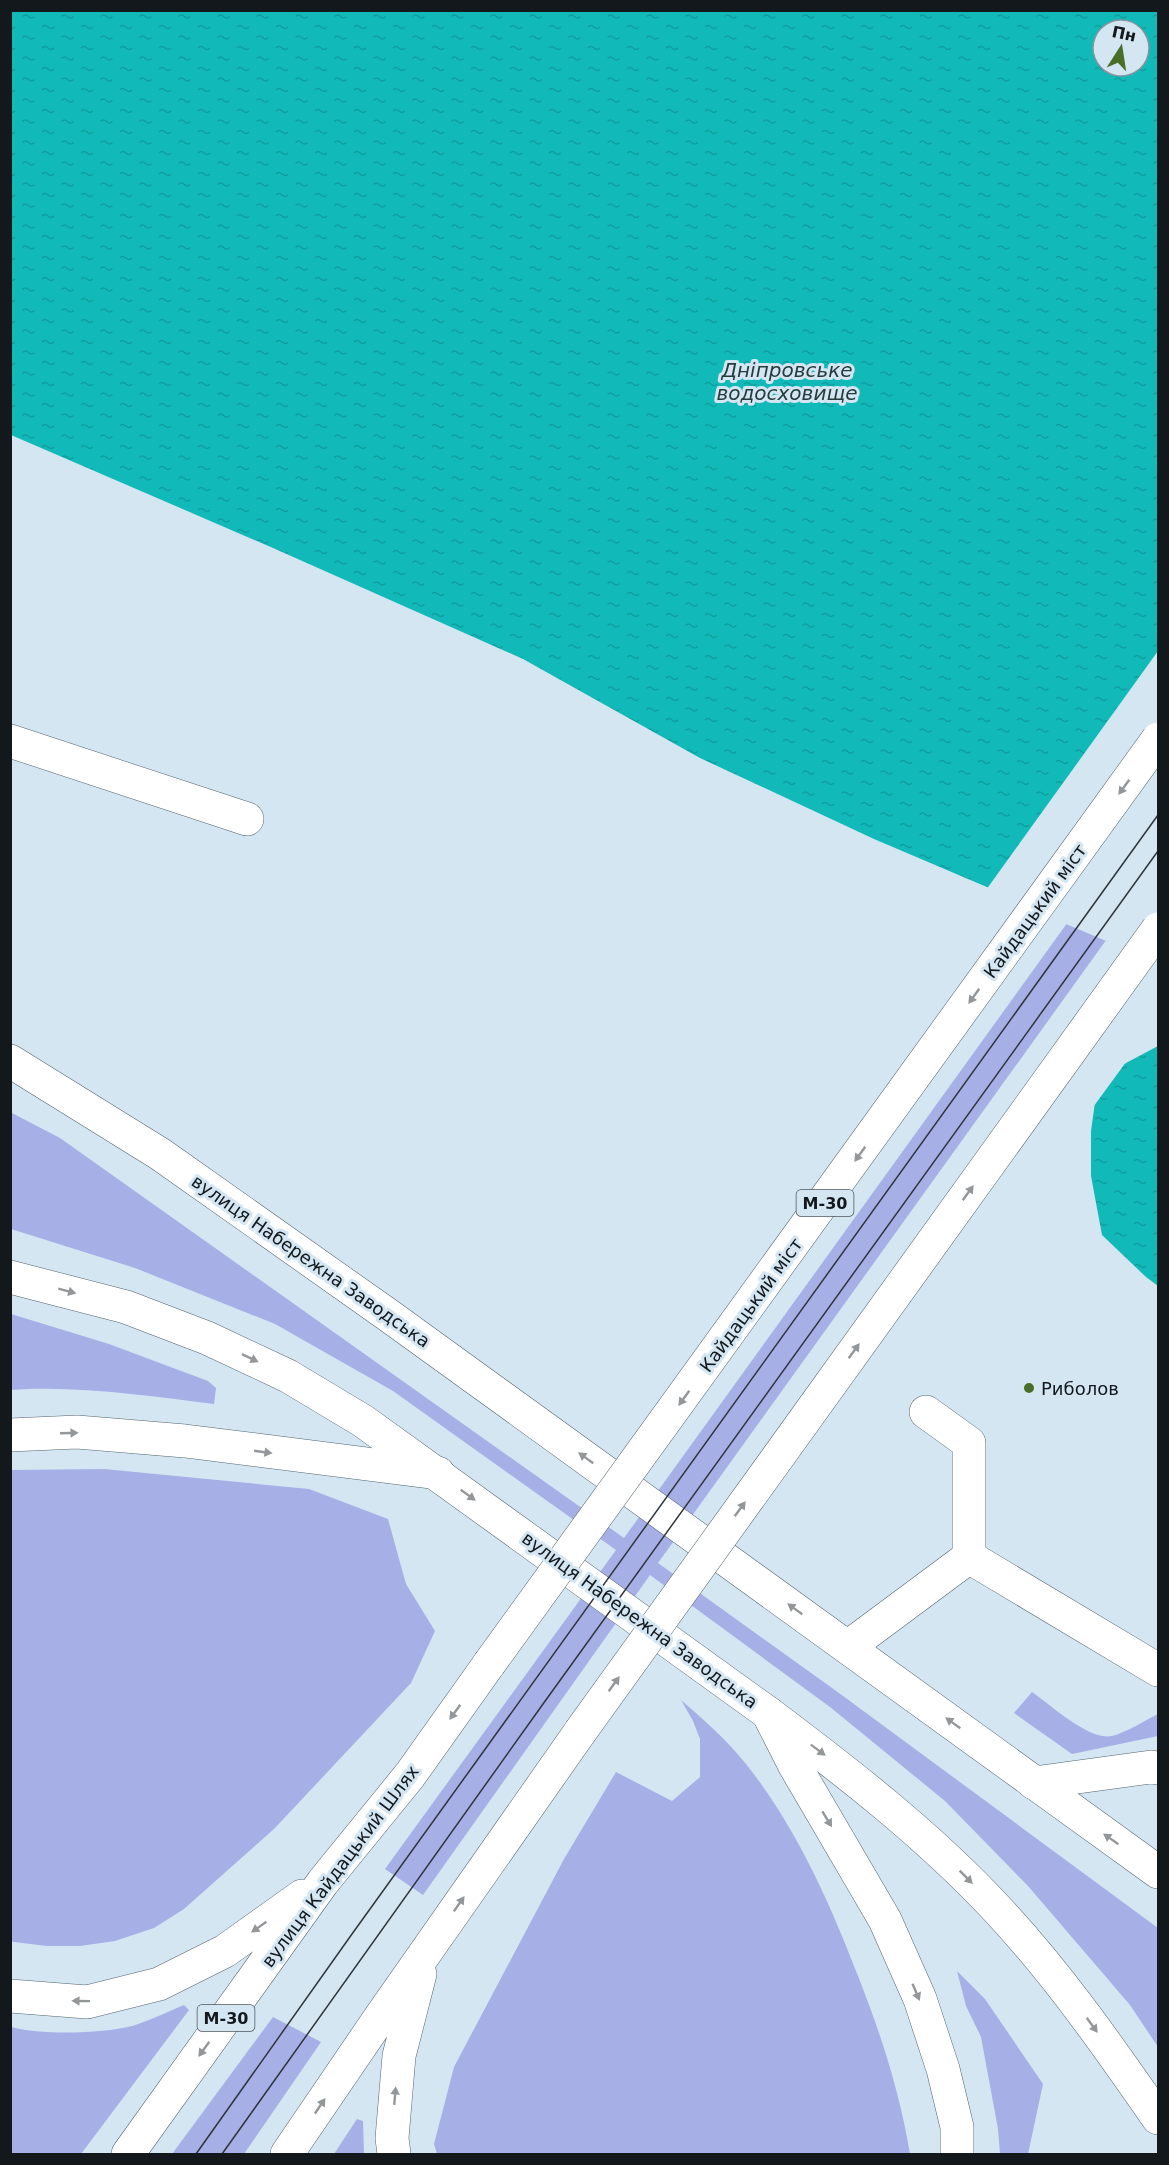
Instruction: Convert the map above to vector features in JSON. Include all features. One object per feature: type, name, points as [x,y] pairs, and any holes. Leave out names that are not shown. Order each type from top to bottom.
[{"type":"main road","name":"Кайдацький міст","points":[[489,1664],[1158,740]]},
{"type":"main road","points":[[10,741],[247,819]]},
{"type":"main road","points":[[287,2154],[580,1732],[1158,929]]},
{"type":"main road","name":"вулиця Набережна Заводська","points":[[10,1061],[160,1154],[388,1315],[1158,1872]]},
{"type":"main road","name":"вулиця Набережна Заводська","points":[[10,1277],[126,1307],[207,1338],[288,1376],[363,1421],[438,1473],[768,1713],[833,1761],[908,1823],[997,1909],[1091,2023],[1158,2118]]},
{"type":"main road","points":[[926,1412],[969,1443],[969,1557]]},
{"type":"main road","points":[[10,1436],[77,1432],[185,1441],[438,1473]]},
{"type":"main road","points":[[848,1647],[969,1557]]},
{"type":"main road","points":[[969,1557],[1158,1670]]},
{"type":"main road","name":"вулиця Кайдацький Шлях","points":[[128,2154],[323,1882],[410,1775],[489,1664]]},
{"type":"main road","points":[[768,1713],[795,1766],[885,1920],[920,1999],[943,2069],[957,2127],[957,2154]]},
{"type":"main road","points":[[1034,1783],[1151,1767],[1158,1768]]},
{"type":"main road","points":[[10,1996],[87,2002],[159,1984],[225,1951],[323,1882]]},
{"type":"main road","points":[[394,2154],[392,2138],[399,2056],[426,1952]]},
{"type":"shaded area","points":[[1158,797],[1158,868],[658,1563],[1158,1928],[1158,2047],[1130,2005],[1028,1886],[945,1801],[830,1707],[650,1575],[423,1895],[385,1869],[616,1550],[393,1391],[275,1324],[135,1268],[11,1229],[10,1112],[60,1138],[624,1538]]},
{"type":"shaded area","points":[[11,1314],[109,1344],[208,1381],[216,1388],[214,1404],[86,1390],[11,1390]]},
{"type":"shaded area","points":[[104,1469],[309,1489],[388,1519],[406,1584],[435,1631],[411,1683],[274,1829],[184,1909],[154,1928],[115,1941],[80,1946],[47,1946],[14,1942],[10,1941],[11,1470]]},
{"type":"shaded area","points":[[1032,1692],[1082,1728],[1103,1736],[1118,1734],[1158,1714],[1158,1736],[1072,1754],[1014,1713]]},
{"type":"shaded area","points":[[681,1700],[723,1738],[746,1764],[781,1813],[810,1866],[835,1920],[874,2020],[895,2086],[910,2154],[437,2154],[434,2144],[454,2067],[564,1859],[616,1772],[672,1801],[700,1777],[700,1739]]},
{"type":"shaded area","points":[[957,1971],[985,1999],[1043,2084],[1028,2154],[1000,2154],[998,2129],[981,2037],[966,2006]]},
{"type":"shaded area","points":[[184,2005],[189,2010],[81,2154],[11,2154],[11,2027],[54,2032],[104,2031],[132,2026]]},
{"type":"shaded area","points":[[273,2017],[321,2042],[244,2154],[172,2154]]},
{"type":"shaded area","points":[[357,2119],[363,2121],[364,2154],[334,2154]]},
{"type":"water","name":"Дніпровське водосховище","points":[[10,11],[1158,11],[1158,960],[874,839],[700,758],[523,659],[11,435]]},
{"type":"water","points":[[1158,1046],[1158,1286],[1102,1235],[1091,1176],[1091,1131],[1095,1102],[1111,1071]]},
{"type":"pier","points":[[1158,651],[1158,963],[986,890]]},
{"type":"pier","points":[[1129,1058],[1091,1110],[1092,1101],[1109,1069]]},
{"type":"tram line","points":[[196,2154],[1158,815]]},
{"type":"tram line","points":[[222,2154],[543,1704],[1158,851]]},
{"type":"place","name":"Риболов","points":[[1029,1388]]}]
